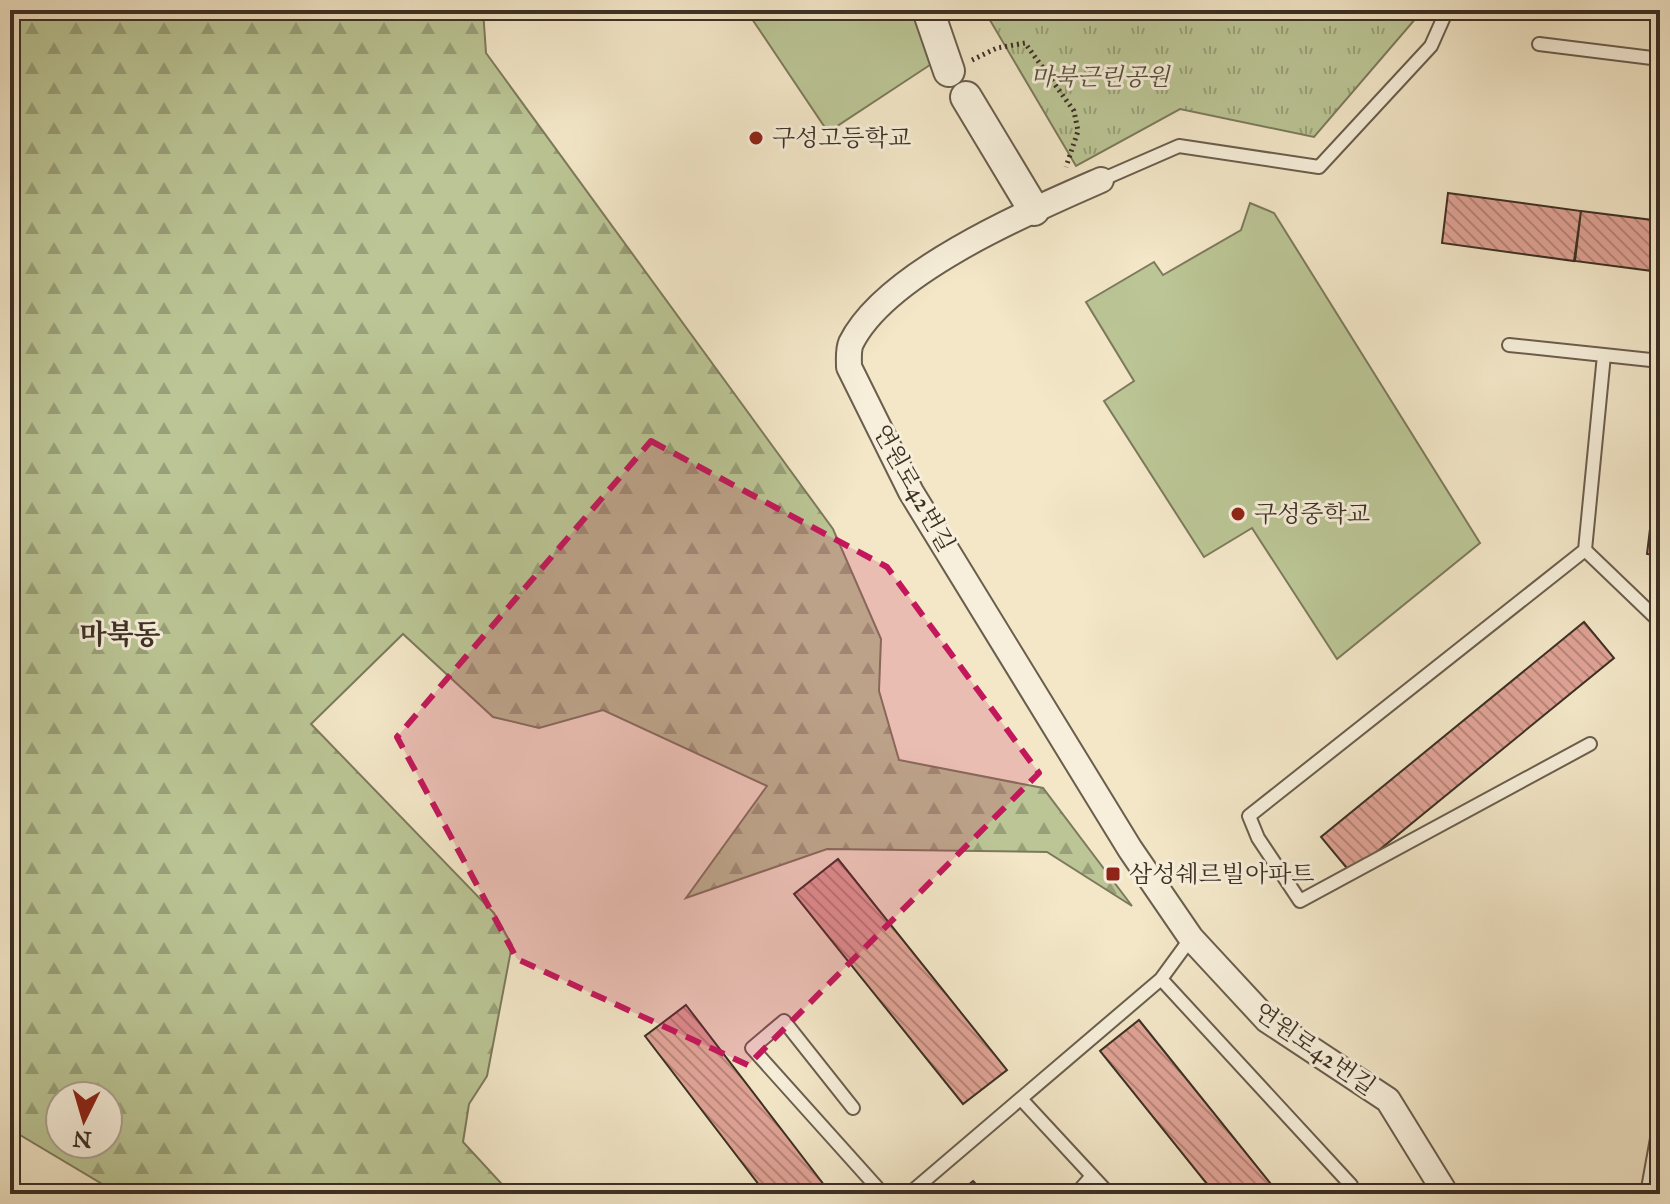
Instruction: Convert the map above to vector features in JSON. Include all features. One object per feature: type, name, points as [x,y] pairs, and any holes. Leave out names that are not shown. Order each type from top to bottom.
[{"type":"street","points":[[928,10],[949,71]]},
{"type":"street","points":[[966,97],[1034,210]]},
{"type":"street","name":"연원로42번길","points":[[1101,180],[1034,210],[934,264],[868,318],[849,346],[849,367],[911,492],[1130,849],[1191,938],[1267,1020],[1388,1100],[1446,1194]]},
{"type":"lane","name":"연원로42번길","points":[[1101,180],[1179,146],[1319,167],[1431,46],[1447,10]]},
{"type":"lane","points":[[1539,44],[1660,59]]},
{"type":"lane","points":[[1509,345],[1660,361]]},
{"type":"lane","points":[[1590,744],[1300,901],[1258,838],[1249,816],[1585,550],[1604,355]]},
{"type":"lane","points":[[1585,550],[1660,622]]},
{"type":"lane","points":[[909,1194],[1161,979],[1191,938]]},
{"type":"lane","points":[[1161,979],[1351,1185]]},
{"type":"lane","points":[[853,1108],[784,1021],[752,1048],[883,1194]]},
{"type":"lane","points":[[1021,1099],[1109,1194]]},
{"type":"lane","points":[[1647,1194],[1660,1122]]},
{"type":"lane","points":[[1076,1194],[1092,1176]]},
{"type":"path","points":[[949,71],[997,48],[1025,43],[1074,111],[1078,131],[1065,169],[1075,192]]},
{"type":"highlighted area","points":[[651,441],[887,567],[1039,773],[748,1065],[517,959],[397,737]]},
{"type":"green space","points":[[10,10],[483,10],[486,53],[833,529],[881,639],[879,691],[899,760],[1043,788],[1132,906],[1047,852],[827,849],[686,898],[767,786],[603,710],[539,728],[493,717],[403,634],[311,724],[494,913],[512,945],[487,1076],[469,1104],[463,1142],[511,1194],[119,1194],[62,1160],[124,1160],[124,1080],[44,1080],[44,1149],[10,1129]]},
{"type":"green space","points":[[746,10],[914,10],[936,61],[828,132]]},
{"type":"green space","name":"마북근린공원","points":[[984,10],[1423,10],[1314,137],[1180,109],[1076,166]]},
{"type":"green space","points":[[1250,203],[1274,213],[1480,543],[1337,659],[1252,528],[1204,557],[1104,401],[1134,381],[1086,302],[1154,262],[1163,275],[1241,230]]},
{"type":"building","points":[[1448,193],[1581,211],[1574,261],[1442,243]]},
{"type":"building","points":[[1581,211],[1660,221],[1660,272],[1575,261]]},
{"type":"building","points":[[1653,504],[1660,505],[1660,556],[1647,554]]},
{"type":"building","points":[[1584,622],[1614,658],[1351,873],[1321,837]]},
{"type":"building","points":[[838,859],[1007,1070],[963,1104],[794,894]]},
{"type":"building","points":[[686,1005],[831,1194],[766,1194],[645,1036]]},
{"type":"building","points":[[1139,1020],[1279,1194],[1215,1194],[1100,1051]]},
{"type":"building","points":[[973,1181],[985,1194],[957,1194]]},
{"type":"place","name":"구성고등학교","points":[[756,138]]},
{"type":"place","name":"구성중학교","points":[[1238,514]]},
{"type":"place","name":"삼성쉐르빌아파트","points":[[1113,874]]},
{"type":"district","name":"마북동","points":[[120,634]]}]
